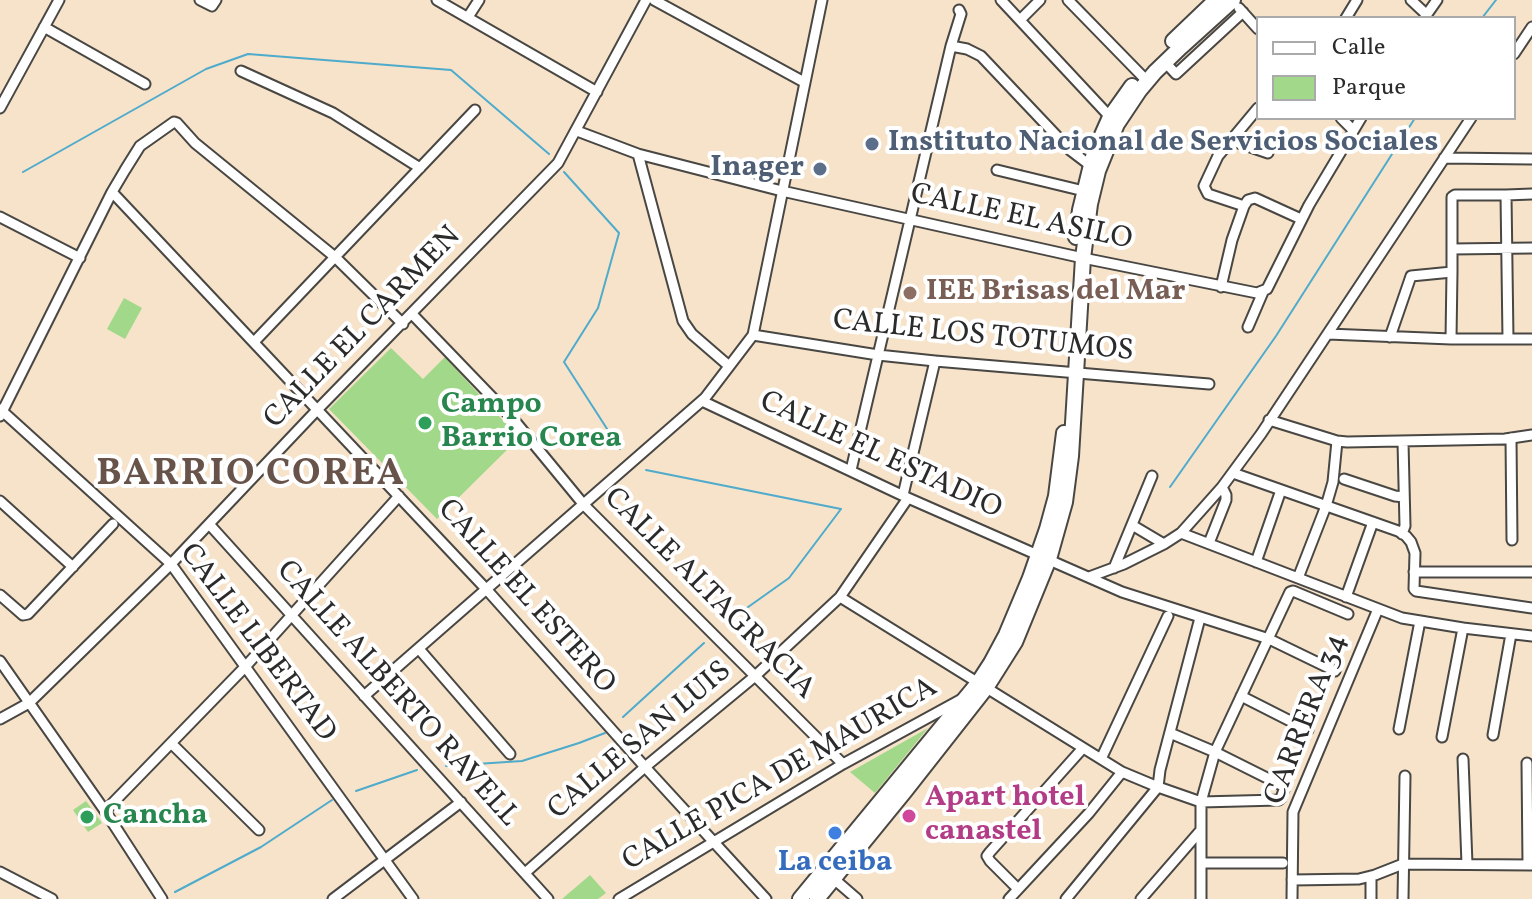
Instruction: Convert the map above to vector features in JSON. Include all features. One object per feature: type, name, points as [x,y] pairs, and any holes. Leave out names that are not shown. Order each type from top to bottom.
[{"type":"street","points":[[0,108],[59,0]]},
{"type":"street","points":[[200,0],[214,3]]},
{"type":"street","points":[[437,0],[597,92]]},
{"type":"street","points":[[468,17],[479,0]]},
{"type":"street","name":"CALLE EL CARMEN","points":[[0,719],[29,703],[171,564],[558,163],[646,0]]},
{"type":"street","points":[[654,0],[804,82]]},
{"type":"street","points":[[364,696],[702,401],[753,335],[822,0]]},
{"type":"street","points":[[1001,0],[1113,121]]},
{"type":"street","points":[[1020,20],[1040,0]]},
{"type":"street","points":[[1068,0],[1144,78]]},
{"type":"street","points":[[1079,256],[1090,204],[1094,153],[1158,56],[1216,0]]},
{"type":"street","points":[[1411,0],[1426,16],[1437,0]]},
{"type":"street","points":[[1144,78],[1235,3],[1256,27]]},
{"type":"street","points":[[851,470],[961,14],[959,10]]},
{"type":"street","points":[[44,27],[145,84]]},
{"type":"street","points":[[1516,51],[1532,27]]},
{"type":"street","points":[[951,46],[981,56],[1070,150],[1094,168]]},
{"type":"street","points":[[1516,51],[1532,48]]},
{"type":"street","points":[[241,71],[333,113],[420,168]]},
{"type":"street","points":[[254,342],[475,110]]},
{"type":"street","points":[[1244,206],[1208,194],[1204,186],[1218,156],[1256,110]]},
{"type":"street","points":[[1343,120],[1353,130]]},
{"type":"street","points":[[1248,327],[1301,219],[1360,120]]},
{"type":"street","points":[[1089,577],[1114,568],[1181,533],[1222,487],[1470,120]]},
{"type":"street","points":[[1,412],[112,192],[140,146],[171,123],[177,123],[195,143],[335,257],[403,324]]},
{"type":"street","name":"CALLE EL ASILO","points":[[577,131],[638,154],[782,191],[1221,287],[1263,292]]},
{"type":"street","points":[[1230,140],[1268,153]]},
{"type":"street","points":[[638,154],[683,321],[692,334],[729,366]]},
{"type":"street","points":[[1444,158],[1532,159]]},
{"type":"street","points":[[817,899],[977,689],[1006,635],[1030,578],[1044,557],[1056,496],[1072,374],[1080,210],[1094,168]]},
{"type":"street","points":[[997,170],[1084,191]]},
{"type":"street","name":"CALLE EL ESTERO","points":[[112,192],[487,590],[766,899]]},
{"type":"street","points":[[1451,339],[1452,197],[1532,194]]},
{"type":"street","points":[[1506,195],[1508,339]]},
{"type":"street","points":[[1221,287],[1232,240],[1250,198],[1301,219]]},
{"type":"street","points":[[0,217],[80,258]]},
{"type":"street","points":[[1452,249],[1532,248]]},
{"type":"street","points":[[1390,337],[1411,276],[1452,272]]},
{"type":"street","name":"CALLE ALTAGRACIA","points":[[412,314],[514,420],[584,505],[843,764]]},
{"type":"street","points":[[1328,334],[1532,339]]},
{"type":"street","name":"CALLE LOS TOTUMOS","points":[[753,335],[878,355],[1209,384]]},
{"type":"street","name":"CALLE SAN LUIS","points":[[525,873],[645,767],[754,677],[840,597],[905,497],[935,361]]},
{"type":"street","name":"CALLE EL ESTADIO","points":[[702,401],[905,497],[1044,557]]},
{"type":"street","name":"CALLE LIBERTAD","points":[[1,412],[171,564],[413,899]]},
{"type":"street","points":[[1269,420],[1337,441],[1365,443],[1532,435]]},
{"type":"street","points":[[1511,438],[1512,540]]},
{"type":"street","points":[[1298,578],[1333,482],[1337,441]]},
{"type":"street","points":[[1402,534],[1405,526],[1403,442]]},
{"type":"street","points":[[1233,473],[1402,534],[1411,542],[1415,553],[1414,589],[1418,592],[1532,608]]},
{"type":"street","points":[[1114,568],[1152,476]]},
{"type":"street","points":[[1344,479],[1404,497]]},
{"type":"street","points":[[1209,543],[1226,500],[1222,487]]},
{"type":"street","points":[[1256,562],[1281,490]]},
{"type":"street","points":[[105,811],[245,667],[399,496]]},
{"type":"street","points":[[0,501],[73,567]]},
{"type":"street","points":[[1346,597],[1373,522]]},
{"type":"street","points":[[0,595],[25,616],[113,524]]},
{"type":"street","name":"CALLE ALBERTO RAVELL","points":[[209,524],[548,899]]},
{"type":"street","points":[[1132,525],[1164,544]]},
{"type":"street","points":[[1181,533],[1402,618],[1532,636]]},
{"type":"street","points":[[1044,557],[1122,592],[1269,639],[1335,671]]},
{"type":"street","points":[[1414,572],[1532,572]]},
{"type":"street","points":[[1201,899],[1201,802],[1215,752],[1291,590],[1348,614]]},
{"type":"street","points":[[840,597],[977,689],[1122,772],[1201,802],[1280,800],[1285,788],[1170,733]]},
{"type":"street","name":"CARRERA 34","points":[[1292,899],[1293,812],[1378,609]]},
{"type":"street","points":[[1101,759],[1168,616]]},
{"type":"street","points":[[1066,899],[1158,787],[1200,618]]},
{"type":"street","points":[[1399,729],[1420,621]]},
{"type":"street","points":[[1442,737],[1463,628]]},
{"type":"street","points":[[1493,735],[1511,634]]},
{"type":"street","points":[[419,649],[510,754]]},
{"type":"street","points":[[0,661],[162,899]]},
{"type":"street","points":[[800,899],[977,689]]},
{"type":"street","name":"CALLE PICA DE MAURICA","points":[[619,899],[843,764],[977,689]]},
{"type":"street","points":[[1241,696],[1308,730]]},
{"type":"street","points":[[172,744],[259,830]]},
{"type":"street","points":[[1018,889],[987,856],[1083,748]]},
{"type":"street","points":[[1463,759],[1467,864]]},
{"type":"street","points":[[1292,880],[1359,879],[1403,864],[1530,865],[1527,763]]},
{"type":"street","points":[[1011,898],[1122,772]]},
{"type":"street","points":[[1403,899],[1405,776]]},
{"type":"street","points":[[333,899],[461,802]]},
{"type":"street","points":[[1141,899],[1201,830]]},
{"type":"street","points":[[1201,863],[1283,863]]},
{"type":"street","points":[[0,872],[52,899]]},
{"type":"street","points":[[1371,876],[1371,899]]},
{"type":"street","points":[[834,879],[857,899]]},
{"type":"green space","points":[[124,298],[142,308],[125,339],[107,329]]},
{"type":"green space","name":"Campo Barrio Corea","points":[[391,348],[423,379],[445,357],[519,438],[437,519],[329,409]]},
{"type":"green space","points":[[928,728],[875,793],[850,772]]},
{"type":"green space","name":"Cancha","points":[[86,801],[102,823],[88,832],[73,810]]},
{"type":"green space","points":[[590,875],[606,893],[598,899],[562,899]]},
{"type":"waterway","points":[[1484,16],[1496,0]]},
{"type":"waterway","points":[[23,172],[206,69],[248,54],[451,70],[549,154]]},
{"type":"waterway","points":[[1170,487],[1276,336],[1414,120]]},
{"type":"waterway","points":[[564,172],[619,233],[598,308],[564,362],[620,449]]},
{"type":"waterway","points":[[646,470],[841,509],[789,578],[727,622]]},
{"type":"waterway","points":[[623,717],[704,643]]},
{"type":"waterway","points":[[446,766],[522,761],[605,733]]},
{"type":"waterway","points":[[356,791],[417,770]]},
{"type":"waterway","points":[[175,892],[261,847],[332,800]]},
{"type":"place","name":"Instituto Nacional de Servicios Sociales","points":[[872,144]]},
{"type":"place","name":"Inager","points":[[820,169]]},
{"type":"place","name":"IEE Brisas del Mar","points":[[910,293]]},
{"type":"place","name":"Campo Barrio Corea","points":[[425,423]]},
{"type":"place","name":"Apart hotel canastel","points":[[909,816]]},
{"type":"place","name":"Cancha","points":[[87,817]]},
{"type":"place","name":"La ceiba","points":[[835,833]]},
{"type":"district","name":"BARRIO COREA","points":[[251,477]]}]
